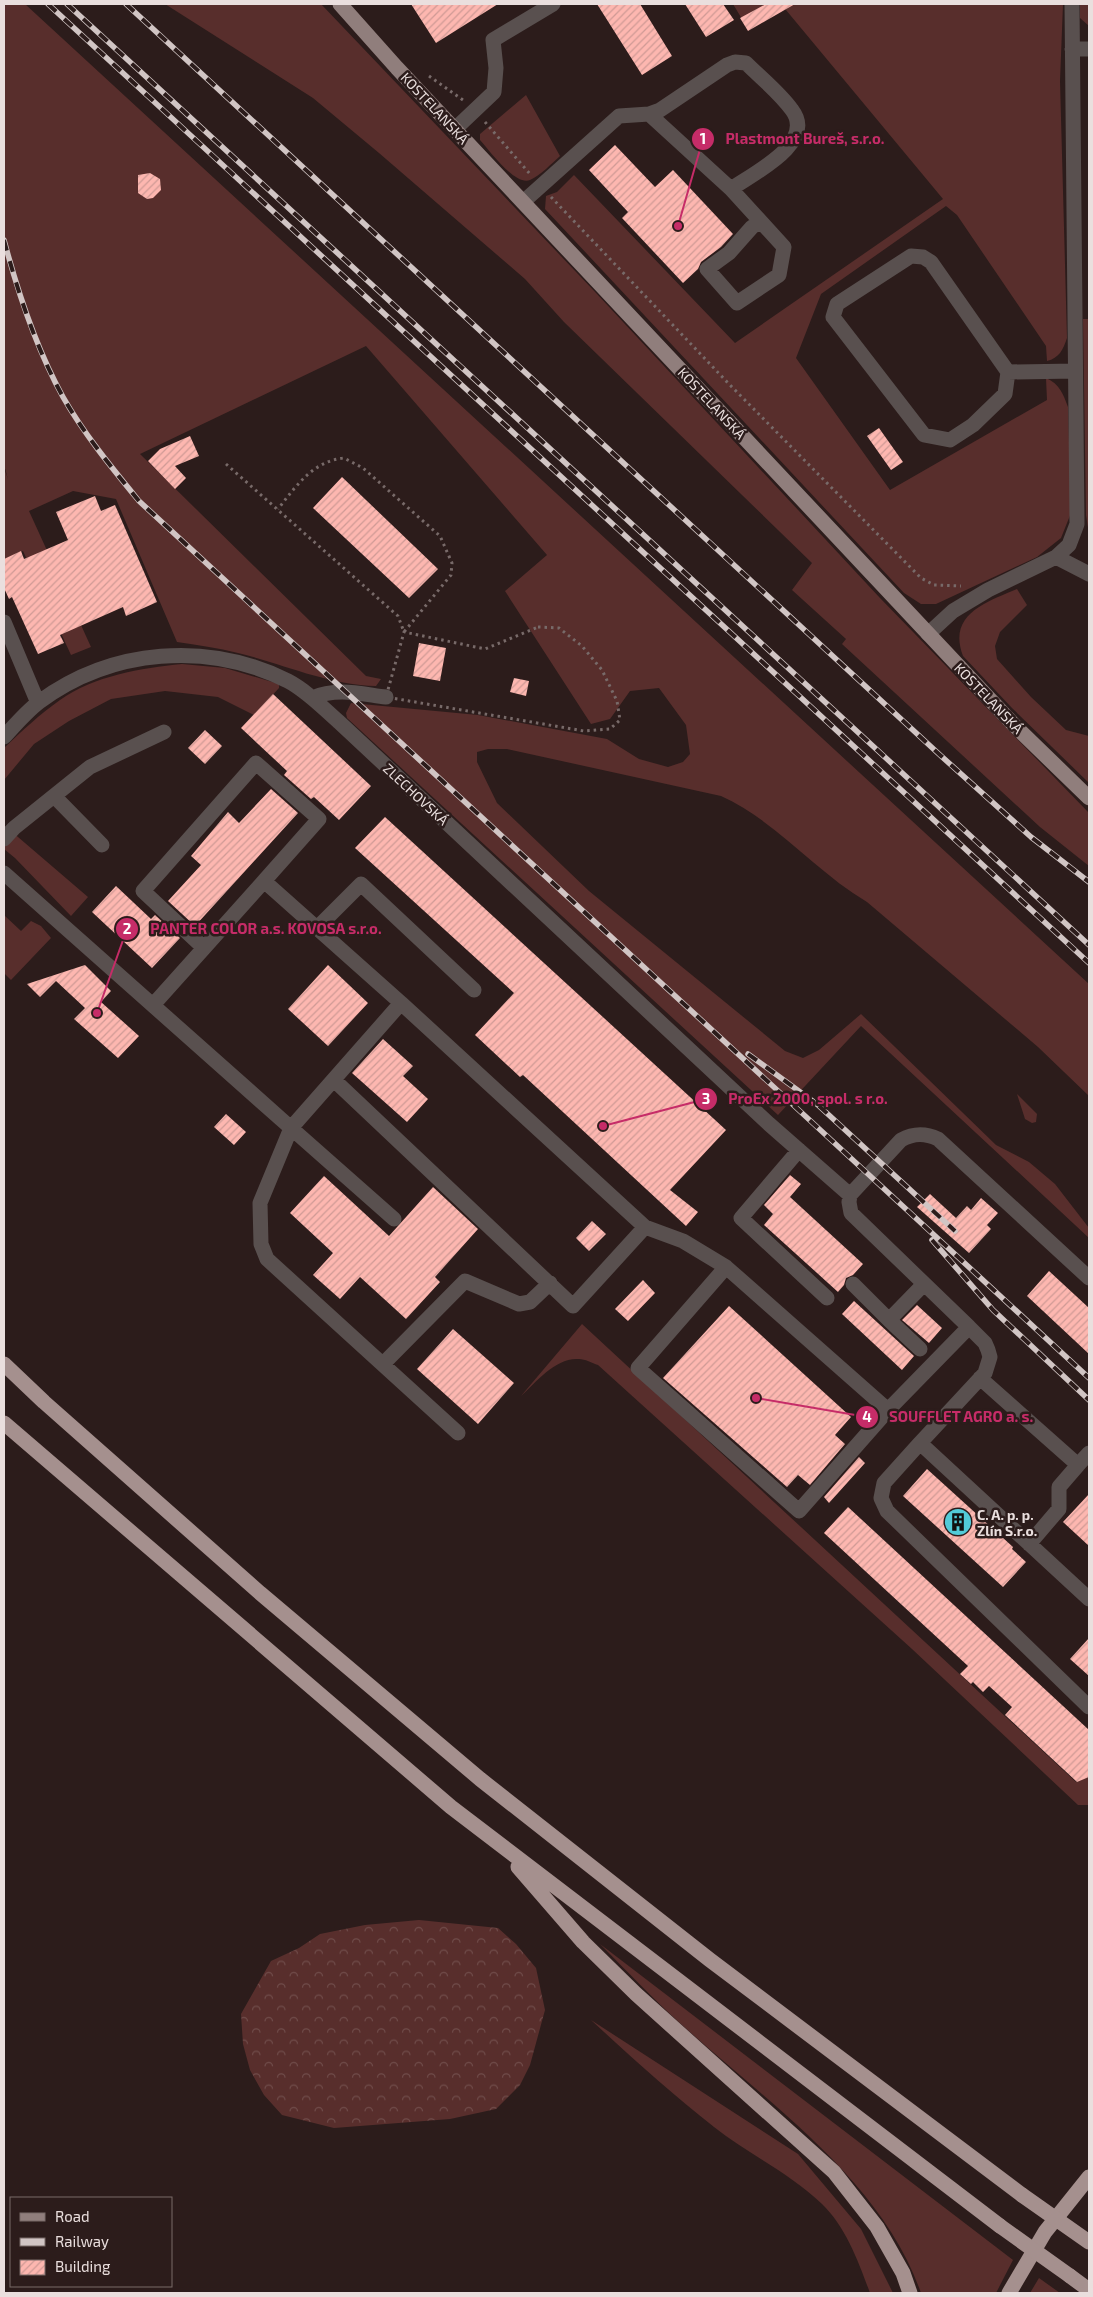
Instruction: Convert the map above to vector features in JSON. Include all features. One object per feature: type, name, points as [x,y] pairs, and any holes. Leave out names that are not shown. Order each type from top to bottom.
[{"type":"highway","points":[[4,1364],[44,1402],[260,1593],[480,1779],[710,1960],[1022,2195],[1089,2242]]},
{"type":"highway","points":[[4,1423],[19,1438],[436,1794],[497,1843],[1000,2226],[1089,2290]]},
{"type":"highway","points":[[497,1843],[583,1942],[636,1994],[834,2172],[876,2227],[903,2273],[910,2293]]},
{"type":"highway","points":[[1008,2293],[1044,2232],[1089,2177]]},
{"type":"main road","name":"KOSTELANSKÁ","points":[[340,4],[454,129],[928,634],[1014,725],[1089,798]]},
{"type":"street","points":[[454,129],[494,92],[496,68],[493,40],[553,4]]},
{"type":"street","points":[[928,634],[953,611],[981,594],[1056,557],[1069,545],[1077,524],[1075,371],[1082,292],[1072,50],[1072,4]]},
{"type":"street","points":[[1072,50],[1089,49]]},
{"type":"street","points":[[523,202],[619,116],[649,114],[660,110],[727,65],[735,62],[746,63],[792,110],[797,124],[792,144],[782,154],[731,188]]},
{"type":"street","points":[[649,114],[731,188],[784,247],[779,275],[737,303],[707,269],[729,253],[752,227],[760,222]]},
{"type":"street","points":[[911,256],[922,257],[932,262],[1008,372],[1005,394],[973,425],[950,440],[924,435],[833,317],[837,304],[911,256]]},
{"type":"street","points":[[1008,372],[1075,371]]},
{"type":"street","points":[[1056,557],[1089,574]]},
{"type":"street","points":[[4,622],[38,703]]},
{"type":"street","name":"ZLECHOVSKÁ","points":[[4,737],[38,703],[84,676],[118,663],[160,656],[194,654],[215,656],[253,667],[289,682],[312,698],[769,1124],[850,1195]]},
{"type":"street","points":[[312,698],[321,694],[343,691],[386,697]]},
{"type":"street","points":[[4,839],[14,828],[90,767],[164,732]]},
{"type":"street","points":[[153,1005],[264,881],[319,819],[256,762],[143,891],[204,948]]},
{"type":"street","points":[[54,796],[102,845]]},
{"type":"street","points":[[4,873],[394,1219]]},
{"type":"street","points":[[264,881],[401,1003],[645,1227],[683,1241],[726,1266],[888,1410]]},
{"type":"street","points":[[317,928],[361,884],[474,990]]},
{"type":"street","points":[[401,1003],[291,1128],[260,1203],[261,1244],[267,1258],[458,1433]]},
{"type":"street","points":[[334,1080],[573,1306],[645,1227]]},
{"type":"street","points":[[1089,1278],[938,1138],[929,1135],[910,1135],[901,1140],[850,1195],[849,1208],[855,1218],[985,1343],[990,1357],[980,1378],[884,1483],[881,1490],[882,1504],[1089,1707]]},
{"type":"street","points":[[800,1150],[740,1218],[826,1298]]},
{"type":"street","points":[[726,1266],[638,1368],[799,1511],[888,1410],[969,1327]]},
{"type":"street","points":[[383,1364],[465,1281],[519,1304],[530,1302],[550,1284]]},
{"type":"street","points":[[853,1284],[920,1349]]},
{"type":"street","points":[[889,1320],[924,1284]]},
{"type":"street","points":[[4,1359],[44,1402]]},
{"type":"street","points":[[980,1378],[1078,1465]]},
{"type":"street","points":[[4,1431],[19,1438]]},
{"type":"street","points":[[920,1443],[1089,1599]]},
{"type":"street","points":[[1029,1544],[1059,1509],[1059,1488],[1089,1453]]},
{"type":"path","points":[[425,73],[467,105]]},
{"type":"path","points":[[480,117],[540,186],[729,384],[921,578],[934,585],[960,587],[967,584]]},
{"type":"path","points":[[278,508],[300,482],[320,464],[344,458],[363,468],[440,536],[450,556],[451,575],[404,632],[386,697],[584,730],[610,730],[620,720],[617,701],[602,670],[582,646],[559,628],[538,627],[485,649],[404,632]]},
{"type":"path","points":[[226,464],[398,616],[404,632]]},
{"type":"green space","points":[[4,4],[25,4],[1089,984],[1089,1096],[1038,1047],[867,902],[848,890],[778,832],[741,806],[721,796],[507,749],[488,749],[477,752],[477,762],[497,803],[589,891],[785,1051],[803,1058],[819,1050],[861,1014],[996,1145],[1029,1162],[1055,1184],[1089,1228],[1089,1238],[861,1026],[778,1115],[347,718],[346,713],[351,703],[478,715],[607,739],[639,759],[668,767],[683,762],[690,754],[686,725],[659,688],[630,691],[610,719],[591,724],[505,591],[547,555],[366,346],[140,454],[366,676],[381,679],[376,686],[341,682],[238,653],[177,642],[116,499],[73,491],[29,511],[91,647],[71,655],[23,551],[4,559],[4,468],[8,479],[4,465]]},
{"type":"green space","points":[[165,4],[321,4],[597,294],[880,598],[1089,813],[1089,866],[1040,827],[842,644],[846,639],[792,590],[812,563],[564,322],[525,279],[313,98]]},
{"type":"green space","points":[[733,4],[766,4],[742,19]]},
{"type":"green space","points":[[781,4],[1063,4],[1060,81],[1067,338],[1060,353],[1055,358],[1047,361],[1046,346],[957,215],[946,206],[821,294],[796,358],[890,490],[1047,400],[1046,378],[1055,383],[1060,390],[1068,407],[1071,513],[1061,538],[1037,557],[936,604],[921,604],[904,593],[545,209],[546,196],[557,192],[574,175],[735,343],[943,199]]},
{"type":"green space","points":[[1080,4],[1089,4],[1089,26],[1080,18]]},
{"type":"green space","points":[[526,95],[560,156],[538,176],[530,180],[517,178],[510,173],[480,140],[480,134]]},
{"type":"green space","points":[[1083,319],[1089,319],[1089,534],[1086,515]]},
{"type":"green space","points":[[1017,589],[1027,605],[1000,632],[995,646],[997,659],[1031,697],[1066,730],[1089,736],[1089,783],[1012,708],[963,656],[959,642],[960,630],[965,620],[983,605]]},
{"type":"green space","points":[[182,664],[225,668],[279,684],[279,688],[254,715],[218,697],[165,691],[111,699],[69,721],[34,744],[4,780],[4,748],[60,700],[88,685],[118,674]]},
{"type":"green space","points":[[4,825],[88,897],[71,916],[4,849]]},
{"type":"green space","points":[[4,915],[21,931],[31,921],[41,926],[51,938],[11,980],[4,973]]},
{"type":"green space","points":[[1017,1094],[1037,1114],[1036,1122],[1032,1123],[1025,1119]]},
{"type":"green space","points":[[582,1324],[1076,1782],[1089,1777],[1089,1805],[1078,1805],[912,1649],[598,1365],[581,1359],[571,1359],[562,1362],[547,1371],[521,1396]]},
{"type":"green space","points":[[419,1920],[498,1928],[516,1944],[536,1968],[545,2010],[530,2065],[520,2085],[496,2109],[450,2119],[334,2128],[282,2115],[264,2095],[250,2070],[243,2044],[241,2014],[271,1961],[299,1948],[320,1934],[365,1925]]},
{"type":"green space","points":[[600,1944],[1013,2260],[996,2293],[921,2293],[903,2252],[879,2214],[851,2179],[819,2145],[650,1995]]},
{"type":"green space","points":[[591,2020],[798,2154],[861,2229],[893,2293],[870,2293],[845,2234],[831,2213],[810,2193],[714,2127],[651,2075]]},
{"type":"green space","points":[[1039,2278],[1060,2293],[1030,2293]]},
{"type":"building","points":[[411,4],[498,4],[436,43]]},
{"type":"building","points":[[597,4],[640,4],[672,56],[642,75]]},
{"type":"building","points":[[685,4],[723,4],[734,20],[706,37]]},
{"type":"building","points":[[766,4],[795,4],[748,31],[740,18]]},
{"type":"building","points":[[615,145],[655,187],[673,170],[733,234],[721,247],[701,262],[698,269],[683,283],[622,218],[628,212],[589,170]]},
{"type":"building","points":[[150,173],[160,179],[161,190],[153,198],[147,199],[138,193],[138,175]]},
{"type":"building","points":[[879,428],[903,462],[891,470],[867,436]]},
{"type":"building","points":[[190,436],[199,456],[175,466],[186,478],[175,489],[148,461],[160,449]]},
{"type":"building","points":[[342,477],[438,569],[409,598],[313,508]]},
{"type":"building","points":[[95,496],[101,511],[115,505],[157,602],[126,616],[123,607],[60,635],[64,643],[38,654],[12,597],[9,599],[4,588],[4,559],[21,551],[24,559],[68,540],[56,512]]},
{"type":"building","points":[[419,643],[446,648],[440,681],[413,676]]},
{"type":"building","points":[[514,678],[529,681],[526,696],[510,692]]},
{"type":"building","points":[[273,694],[371,786],[339,820],[314,797],[311,799],[284,775],[287,771],[241,728]]},
{"type":"building","points":[[205,730],[222,746],[205,764],[188,748]]},
{"type":"building","points":[[271,789],[298,813],[195,926],[168,901],[201,865],[191,856],[228,812],[239,823]]},
{"type":"building","points":[[385,817],[726,1130],[670,1190],[698,1212],[686,1226],[523,1075],[520,1077],[475,1035],[514,993],[355,848]]},
{"type":"building","points":[[116,886],[151,919],[155,915],[180,938],[152,968],[92,912]]},
{"type":"building","points":[[85,965],[111,991],[101,1002],[139,1036],[118,1058],[74,1019],[85,1008],[56,981],[40,997],[27,984]]},
{"type":"building","points":[[328,965],[368,1003],[328,1046],[288,1009]]},
{"type":"building","points":[[383,1039],[413,1066],[403,1076],[428,1099],[407,1122],[352,1073]]},
{"type":"building","points":[[226,1114],[246,1132],[234,1145],[214,1127]]},
{"type":"building","points":[[790,1175],[801,1184],[790,1197],[863,1264],[853,1275],[846,1278],[844,1285],[838,1292],[764,1225],[773,1214],[764,1205]]},
{"type":"building","points":[[324,1176],[389,1236],[433,1187],[478,1229],[435,1277],[440,1282],[406,1319],[360,1277],[340,1299],[313,1275],[333,1253],[290,1213]]},
{"type":"building","points":[[930,1194],[956,1218],[967,1206],[971,1210],[981,1198],[998,1213],[987,1225],[991,1229],[969,1253],[917,1207]]},
{"type":"building","points":[[592,1221],[606,1234],[589,1251],[576,1238]]},
{"type":"building","points":[[1049,1271],[1089,1308],[1089,1354],[1027,1296]]},
{"type":"building","points":[[643,1280],[655,1293],[628,1321],[615,1309]]},
{"type":"building","points":[[854,1301],[914,1356],[902,1370],[842,1314]]},
{"type":"building","points":[[917,1305],[942,1328],[929,1343],[902,1320]]},
{"type":"building","points":[[729,1306],[851,1417],[835,1435],[845,1444],[810,1485],[798,1475],[787,1487],[663,1378]]},
{"type":"building","points":[[453,1329],[514,1383],[478,1424],[417,1369]]},
{"type":"building","points":[[859,1457],[865,1463],[829,1503],[824,1497]]},
{"type":"building","name":"C. A. p. p. Zlín S.r.o.","points":[[927,1469],[1013,1547],[1012,1549],[1026,1562],[1003,1587],[903,1496]]},
{"type":"building","points":[[1089,1494],[1089,1546],[1063,1522]]},
{"type":"building","points":[[848,1507],[1089,1730],[1089,1777],[1077,1782],[1005,1715],[1012,1707],[989,1686],[983,1692],[973,1682],[971,1684],[960,1674],[968,1666],[824,1533]]},
{"type":"building","points":[[1089,1638],[1089,1676],[1070,1659]]},
{"type":"railway","points":[[48,4],[1089,963]]},
{"type":"railway","points":[[67,4],[1089,945]]},
{"type":"railway","points":[[126,4],[940,755],[1031,837],[1089,882]]},
{"type":"railway","points":[[4,240],[29,320],[53,378],[71,411],[89,437],[139,501],[1089,1378]]},
{"type":"railway","points":[[748,1054],[818,1105],[955,1231]]},
{"type":"railway","points":[[932,1240],[993,1310],[1089,1400]]},
{"type":"place","name":"Plastmont Bureš, s.r.o.","points":[[678,226]]},
{"type":"place","name":"PANTER COLOR a.s. KOVOSA s.r.o.","points":[[97,1013]]},
{"type":"place","name":"ProEx 2000, spol. s r.o.","points":[[603,1126]]},
{"type":"place","name":"SOUFFLET AGRO a. s.","points":[[756,1398]]},
{"type":"place","name":"C. A. p. p. Zlín S.r.o.","points":[[958,1522]]}]
